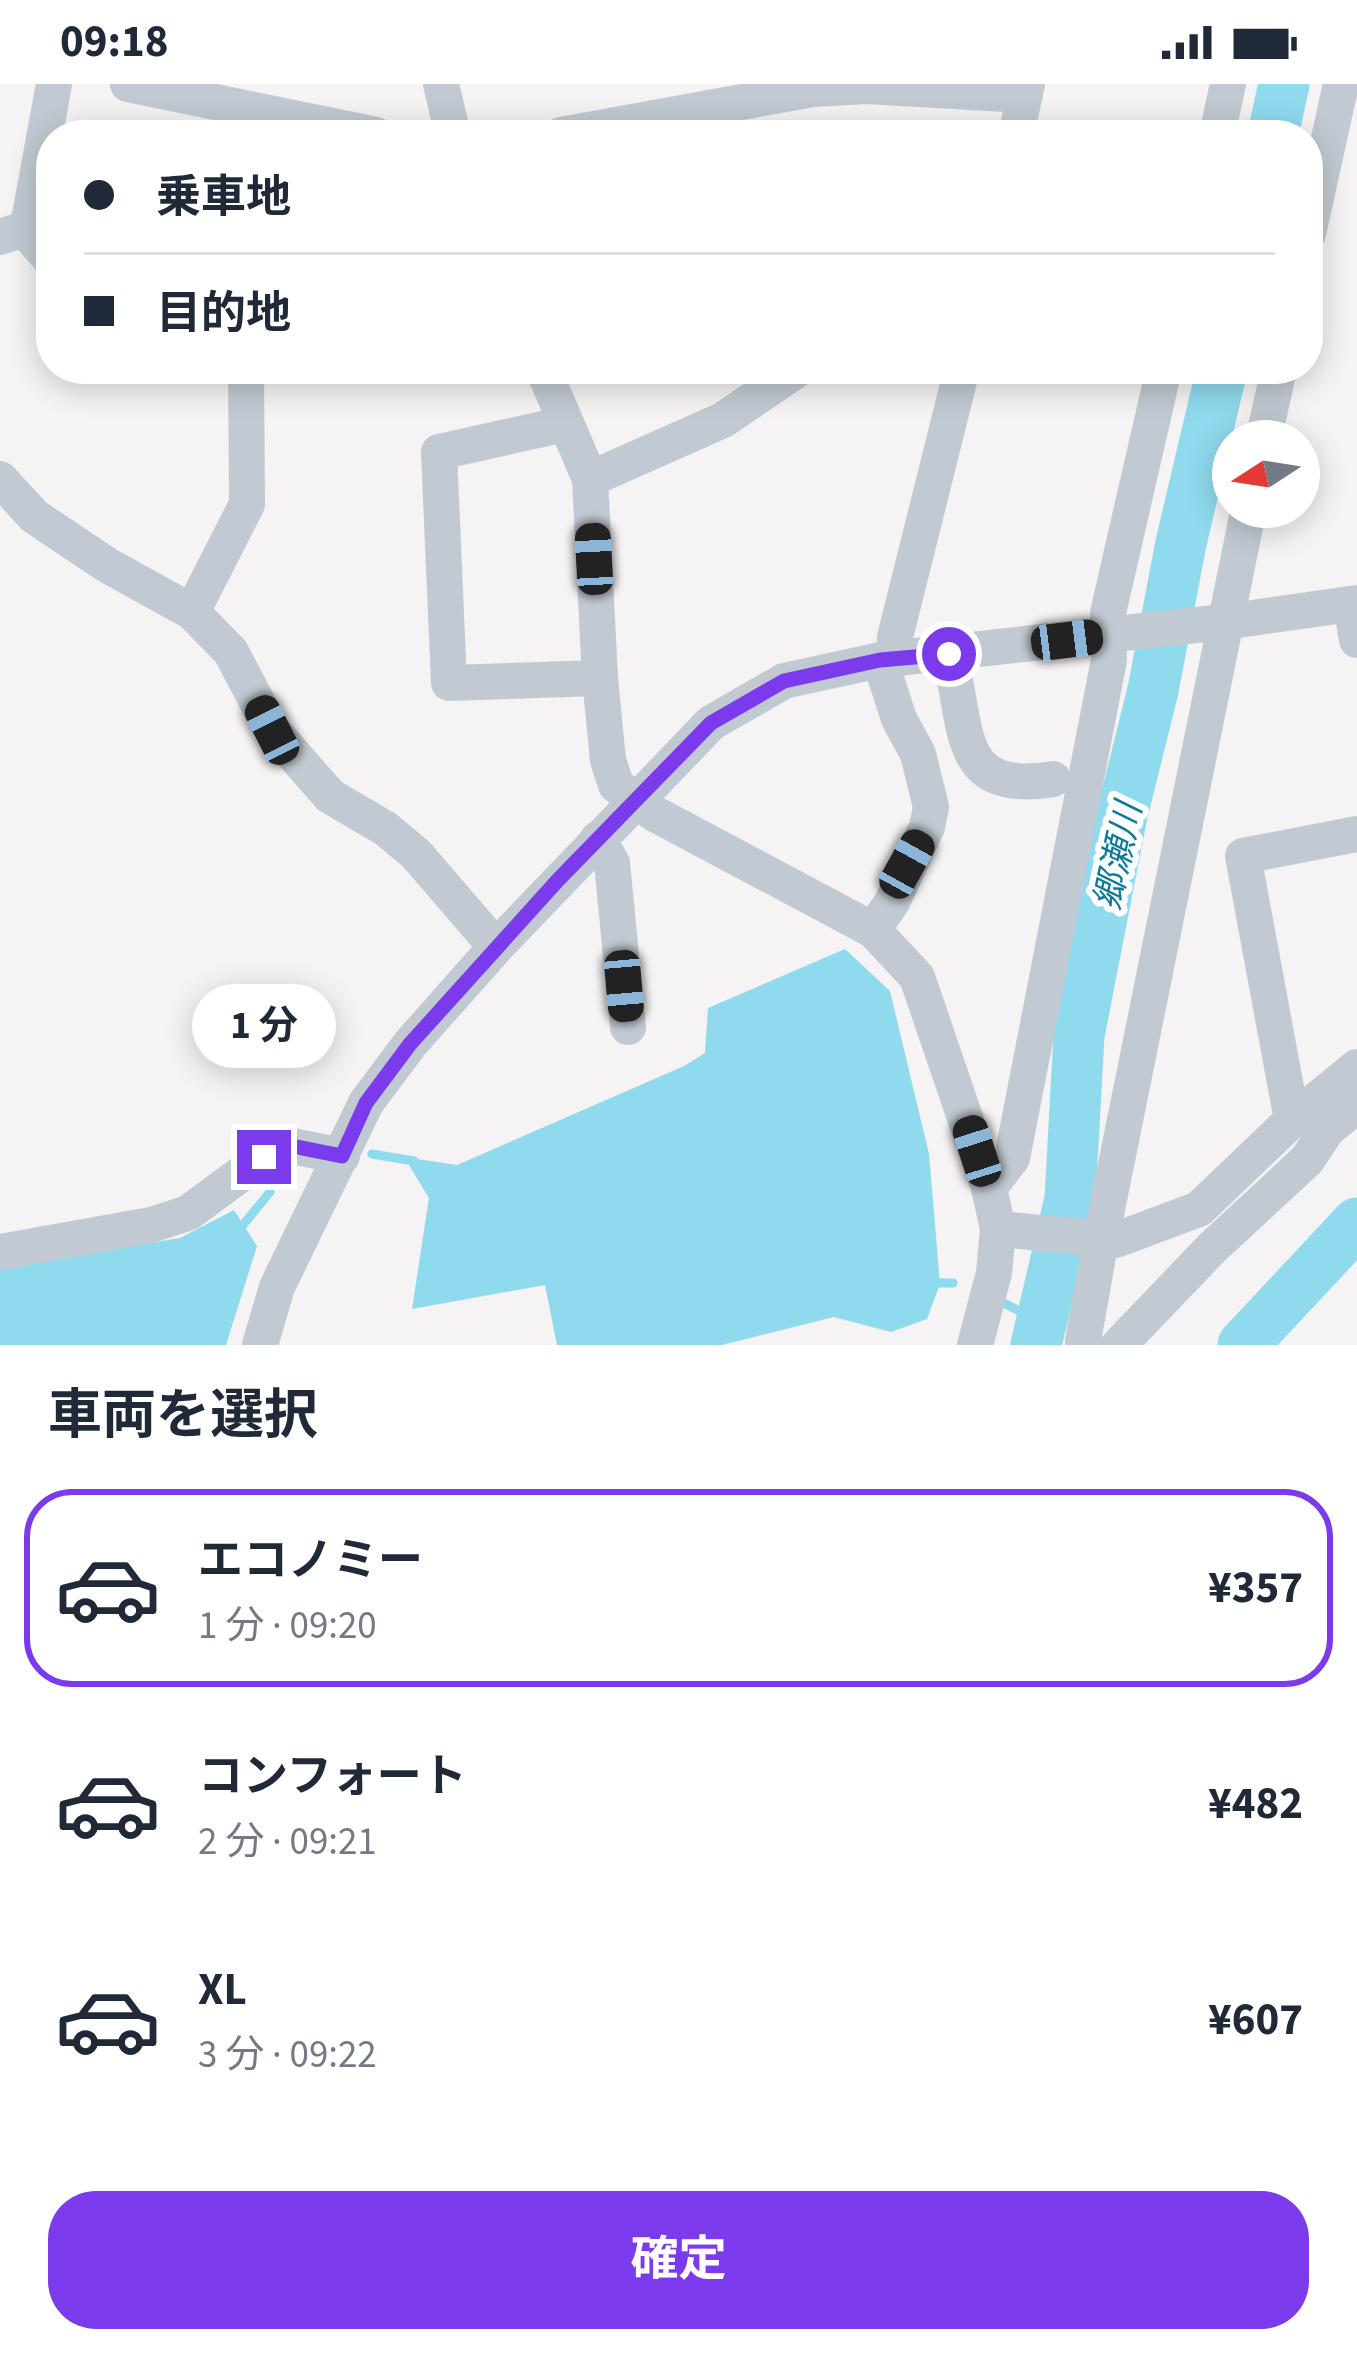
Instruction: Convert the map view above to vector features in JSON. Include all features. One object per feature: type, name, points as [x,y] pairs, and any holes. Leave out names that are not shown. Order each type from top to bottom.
[{"type":"street","points":[[44,120],[54,84]]},
{"type":"street","points":[[128,84],[303,120]]},
{"type":"street","points":[[441,84],[449,120]]},
{"type":"street","points":[[1220,120],[1228,84]]},
{"type":"street","points":[[1323,164],[1340,84]]},
{"type":"street","points":[[640,120],[813,87],[866,86],[1026,90],[1019,120]]},
{"type":"street","points":[[12,233],[36,148]]},
{"type":"street","points":[[192,612],[247,504],[246,384]]},
{"type":"street","points":[[550,384],[590,479],[601,678],[608,760],[616,785],[634,803],[873,930],[917,977],[1005,1230],[975,1345]]},
{"type":"street","points":[[590,479],[723,420],[776,384]]},
{"type":"street","points":[[873,930],[892,902],[927,827],[931,807],[918,754],[899,719],[888,660],[958,384]]},
{"type":"street","points":[[989,1188],[1012,1158],[1109,660],[1108,613],[1161,384]]},
{"type":"street","points":[[1268,420],[1276,384]]},
{"type":"street","points":[[565,424],[439,452],[449,683],[601,678]]},
{"type":"street","points":[[0,479],[34,516],[107,565],[192,612],[231,652],[272,730],[330,796],[386,829],[416,854],[496,947]]},
{"type":"street","points":[[1087,1345],[1083,1341],[1101,1239],[1244,528]]},
{"type":"street","points":[[260,1345],[277,1287],[366,1103],[410,1044],[496,947],[711,723],[784,681],[888,660],[1224,622],[1355,616]]},
{"type":"street","points":[[949,654],[961,697],[966,744],[981,767],[1001,782],[1053,779]]},
{"type":"street","points":[[1292,1120],[1243,856],[1357,834]]},
{"type":"street","points":[[598,839],[612,862],[628,1027]]},
{"type":"street","points":[[1005,1230],[1116,1240],[1198,1209],[1292,1120],[1357,1067]]},
{"type":"street","points":[[1119,1345],[1212,1248],[1307,1160],[1327,1130],[1357,1105]]},
{"type":"street","points":[[0,1252],[151,1226],[188,1213],[287,1145],[342,1156]]},
{"type":"water","points":[[845,949],[890,991],[929,1154],[940,1284],[927,1319],[891,1332],[834,1317],[722,1345],[557,1345],[545,1285],[412,1309],[429,1198],[404,1157],[457,1165],[684,1066],[705,1053],[708,1008]]},
{"type":"water","points":[[234,1210],[257,1246],[226,1345],[0,1345],[0,1267],[180,1238]]},
{"type":"waterway","name":"郷瀬川","points":[[1276,120],[1284,84]]},
{"type":"waterway","name":"郷瀬川","points":[[1036,1345],[1070,1199],[1079,1035],[1122,815],[1218,384]]},
{"type":"waterway","points":[[372,1154],[414,1161]]},
{"type":"waterway","points":[[238,1231],[270,1192]]},
{"type":"waterway","points":[[1243,1345],[1357,1223]]},
{"type":"waterway","points":[[929,1283],[953,1283]]},
{"type":"waterway","points":[[1004,1303],[1025,1314],[1039,1335]]},
{"type":"route","points":[[264,1157],[287,1145],[342,1156],[366,1103],[410,1044],[558,880],[711,723],[784,681],[880,660],[949,654]]}]
